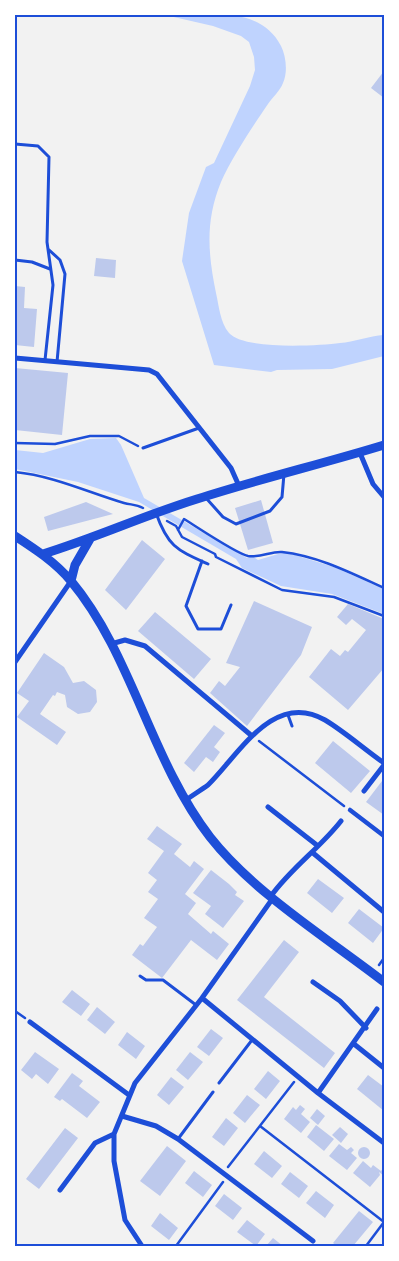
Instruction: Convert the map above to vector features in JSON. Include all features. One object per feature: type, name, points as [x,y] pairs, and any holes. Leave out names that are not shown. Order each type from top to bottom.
[{"type":"main road","points":[[43,554],[90,539],[143,513],[158,516],[167,508],[205,496],[384,446]]},
{"type":"main road","points":[[15,536],[43,554],[71,581],[95,616],[186,800],[209,836],[240,872],[384,982]]},
{"type":"main road","points":[[71,581],[75,565],[90,539]]},
{"type":"street","points":[[15,358],[149,370],[157,374],[231,468],[239,486]]},
{"type":"street","points":[[360,453],[373,484],[384,497]]},
{"type":"street","points":[[15,662],[71,581]]},
{"type":"street","points":[[110,644],[125,640],[145,646],[252,736]]},
{"type":"street","points":[[186,800],[207,785],[266,722],[288,715],[305,714],[323,719],[384,764],[364,791]]},
{"type":"street","points":[[268,807],[318,846]]},
{"type":"street","points":[[350,810],[384,836]]},
{"type":"street","points":[[142,1246],[125,1220],[114,1161],[114,1134],[129,1095],[135,1083],[202,998],[280,883],[326,840],[341,821]]},
{"type":"street","points":[[313,853],[384,912]]},
{"type":"street","points":[[313,982],[340,1001],[366,1028]]},
{"type":"street","points":[[202,998],[318,1093],[384,1143]]},
{"type":"street","points":[[318,1093],[378,1009]]},
{"type":"street","points":[[30,1022],[129,1095]]},
{"type":"street","points":[[354,1044],[384,1068]]},
{"type":"street","points":[[122,1116],[156,1126],[178,1139],[313,1241]]},
{"type":"street","points":[[60,1190],[95,1143],[114,1134]]},
{"type":"lane","points":[[15,144],[38,146],[49,156],[48,249],[53,285],[45,360]]},
{"type":"lane","points":[[48,249],[60,260],[65,274],[57,362]]},
{"type":"lane","points":[[15,260],[32,262],[50,269]]},
{"type":"lane","points":[[143,448],[199,427]]},
{"type":"lane","points":[[205,496],[223,517],[236,524],[270,511],[282,497],[284,473]]},
{"type":"lane","points":[[158,516],[170,543],[179,550],[208,564]]},
{"type":"lane","points":[[202,561],[186,606],[198,629],[221,629],[231,605]]},
{"type":"lane","points":[[288,715],[292,726]]},
{"type":"lane","points":[[140,976],[146,980],[163,980],[196,1005]]},
{"type":"lane","points":[[219,1083],[252,1040]]},
{"type":"lane","points":[[178,1139],[213,1092]]},
{"type":"path","points":[[15,443],[55,444],[90,436],[119,436],[143,448]]},
{"type":"path","points":[[15,472],[72,484],[143,513]]},
{"type":"path","points":[[158,516],[176,526],[182,537],[215,554],[216,558]]},
{"type":"path","points":[[178,529],[184,519],[246,556],[262,557],[279,552],[300,554],[384,588]]},
{"type":"path","points":[[169,525],[173,532]]},
{"type":"path","points":[[178,539],[282,590],[342,599],[384,616]]},
{"type":"path","points":[[252,736],[350,810]]},
{"type":"path","points":[[176,1246],[260,1126],[298,1077]]},
{"type":"path","points":[[260,1126],[384,1222],[366,1246]]},
{"type":"water","points":[[165,15],[230,15],[259,23],[271,33],[281,46],[285,59],[286,74],[282,86],[268,104],[230,163],[221,182],[212,210],[210,224],[211,265],[220,314],[226,329],[237,338],[249,342],[282,346],[329,344],[384,335],[384,356],[332,369],[277,370],[271,372],[214,365],[182,261],[189,213],[206,167],[214,163],[250,86],[255,70],[254,57],[249,42],[241,36],[213,26]]},
{"type":"water","points":[[116,438],[121,445],[144,498],[247,558],[252,556],[258,560],[285,552],[334,567],[384,589],[384,614],[332,594],[281,586],[242,568],[236,559],[139,502],[78,482],[15,469],[15,450],[43,453],[90,439]]},
{"type":"building","points":[[384,71],[384,98],[371,88]]},
{"type":"building","points":[[96,258],[116,260],[115,278],[94,276]]},
{"type":"building","points":[[15,286],[25,287],[24,308],[37,309],[34,347],[15,345]]},
{"type":"building","points":[[15,368],[68,373],[62,435],[15,430]]},
{"type":"building","points":[[261,500],[273,543],[248,550],[235,508]]},
{"type":"building","points":[[86,502],[113,514],[48,531],[44,517]]},
{"type":"building","points":[[142,540],[165,559],[126,610],[105,590]]},
{"type":"building","points":[[254,601],[312,627],[301,655],[247,726],[210,693],[219,681],[225,686],[240,667],[226,663]]},
{"type":"building","points":[[348,604],[384,619],[384,668],[348,710],[309,677],[331,649],[340,656],[345,650],[348,652],[366,630],[352,619],[346,625],[337,617]]},
{"type":"building","points":[[155,612],[211,659],[194,679],[138,631]]},
{"type":"building","points":[[44,653],[64,667],[73,683],[84,681],[96,690],[97,702],[90,712],[78,714],[67,707],[65,695],[57,692],[55,696],[53,695],[40,714],[66,732],[57,745],[17,717],[29,701],[17,693]]},
{"type":"building","points":[[214,725],[225,733],[214,747],[220,752],[213,762],[206,757],[194,772],[184,763]]},
{"type":"building","points":[[333,741],[370,771],[351,793],[315,763]]},
{"type":"building","points":[[382,781],[384,783],[384,815],[366,802]]},
{"type":"building","points":[[157,826],[182,844],[174,854],[190,867],[194,861],[204,869],[185,894],[196,903],[188,914],[211,934],[213,931],[229,944],[217,960],[191,940],[162,978],[132,955],[140,944],[143,946],[157,927],[144,918],[158,899],[148,892],[157,880],[148,873],[164,851],[147,839]]},
{"type":"building","points":[[211,870],[229,884],[237,892],[235,895],[244,901],[223,928],[205,914],[211,906],[193,893]]},
{"type":"building","points":[[318,879],[344,898],[332,913],[307,893]]},
{"type":"building","points":[[359,909],[384,928],[373,943],[348,923]]},
{"type":"building","points":[[284,940],[299,952],[264,997],[335,1053],[324,1068],[237,1000]]},
{"type":"building","points":[[72,990],[90,1004],[81,1016],[62,1002]]},
{"type":"building","points":[[97,1007],[115,1022],[105,1034],[87,1020]]},
{"type":"building","points":[[211,1029],[223,1038],[209,1056],[197,1047]]},
{"type":"building","points":[[127,1032],[145,1046],[136,1059],[118,1045]]},
{"type":"building","points":[[35,1052],[59,1069],[48,1084],[36,1074],[32,1079],[21,1070]]},
{"type":"building","points":[[190,1052],[203,1062],[188,1080],[176,1070]]},
{"type":"building","points":[[268,1071],[280,1081],[266,1099],[254,1089]]},
{"type":"building","points":[[72,1073],[83,1081],[79,1086],[100,1102],[87,1118],[62,1099],[60,1101],[54,1097]]},
{"type":"building","points":[[368,1075],[384,1087],[384,1111],[357,1089]]},
{"type":"building","points":[[171,1077],[184,1087],[169,1105],[157,1095]]},
{"type":"building","points":[[247,1095],[260,1105],[245,1123],[233,1113]]},
{"type":"building","points":[[300,1105],[305,1109],[301,1114],[310,1122],[301,1133],[284,1119],[293,1107],[296,1110]]},
{"type":"building","points":[[317,1109],[325,1116],[318,1125],[310,1118]]},
{"type":"building","points":[[226,1118],[238,1128],[224,1146],[212,1137]]},
{"type":"building","points":[[316,1125],[334,1139],[324,1151],[307,1137]]},
{"type":"building","points":[[340,1127],[348,1134],[341,1143],[332,1135]]},
{"type":"building","points":[[65,1128],[78,1138],[39,1189],[26,1179]]},
{"type":"building","points":[[339,1144],[347,1150],[351,1147],[354,1150],[351,1153],[357,1158],[347,1170],[329,1156]]},
{"type":"building","points":[[167,1146],[186,1161],[160,1196],[140,1181]]},
{"type":"building","points":[[362,1147],[366,1147],[370,1153],[366,1159],[362,1159],[358,1155],[358,1151]]},
{"type":"building","points":[[264,1151],[282,1166],[272,1178],[254,1164]]},
{"type":"building","points":[[363,1161],[371,1168],[373,1165],[381,1171],[384,1167],[384,1176],[379,1172],[380,1175],[370,1187],[353,1173]]},
{"type":"building","points":[[194,1171],[212,1185],[203,1197],[185,1183]]},
{"type":"building","points":[[290,1172],[308,1186],[299,1198],[281,1184]]},
{"type":"building","points":[[316,1191],[334,1205],[325,1218],[306,1203]]},
{"type":"building","points":[[224,1194],[242,1208],[233,1220],[215,1206]]},
{"type":"building","points":[[359,1211],[373,1222],[353,1246],[337,1246],[333,1243]]},
{"type":"building","points":[[160,1213],[178,1228],[169,1240],[151,1226]]},
{"type":"building","points":[[247,1220],[265,1234],[256,1246],[237,1232]]},
{"type":"building","points":[[273,1238],[283,1246],[266,1246]]}]
